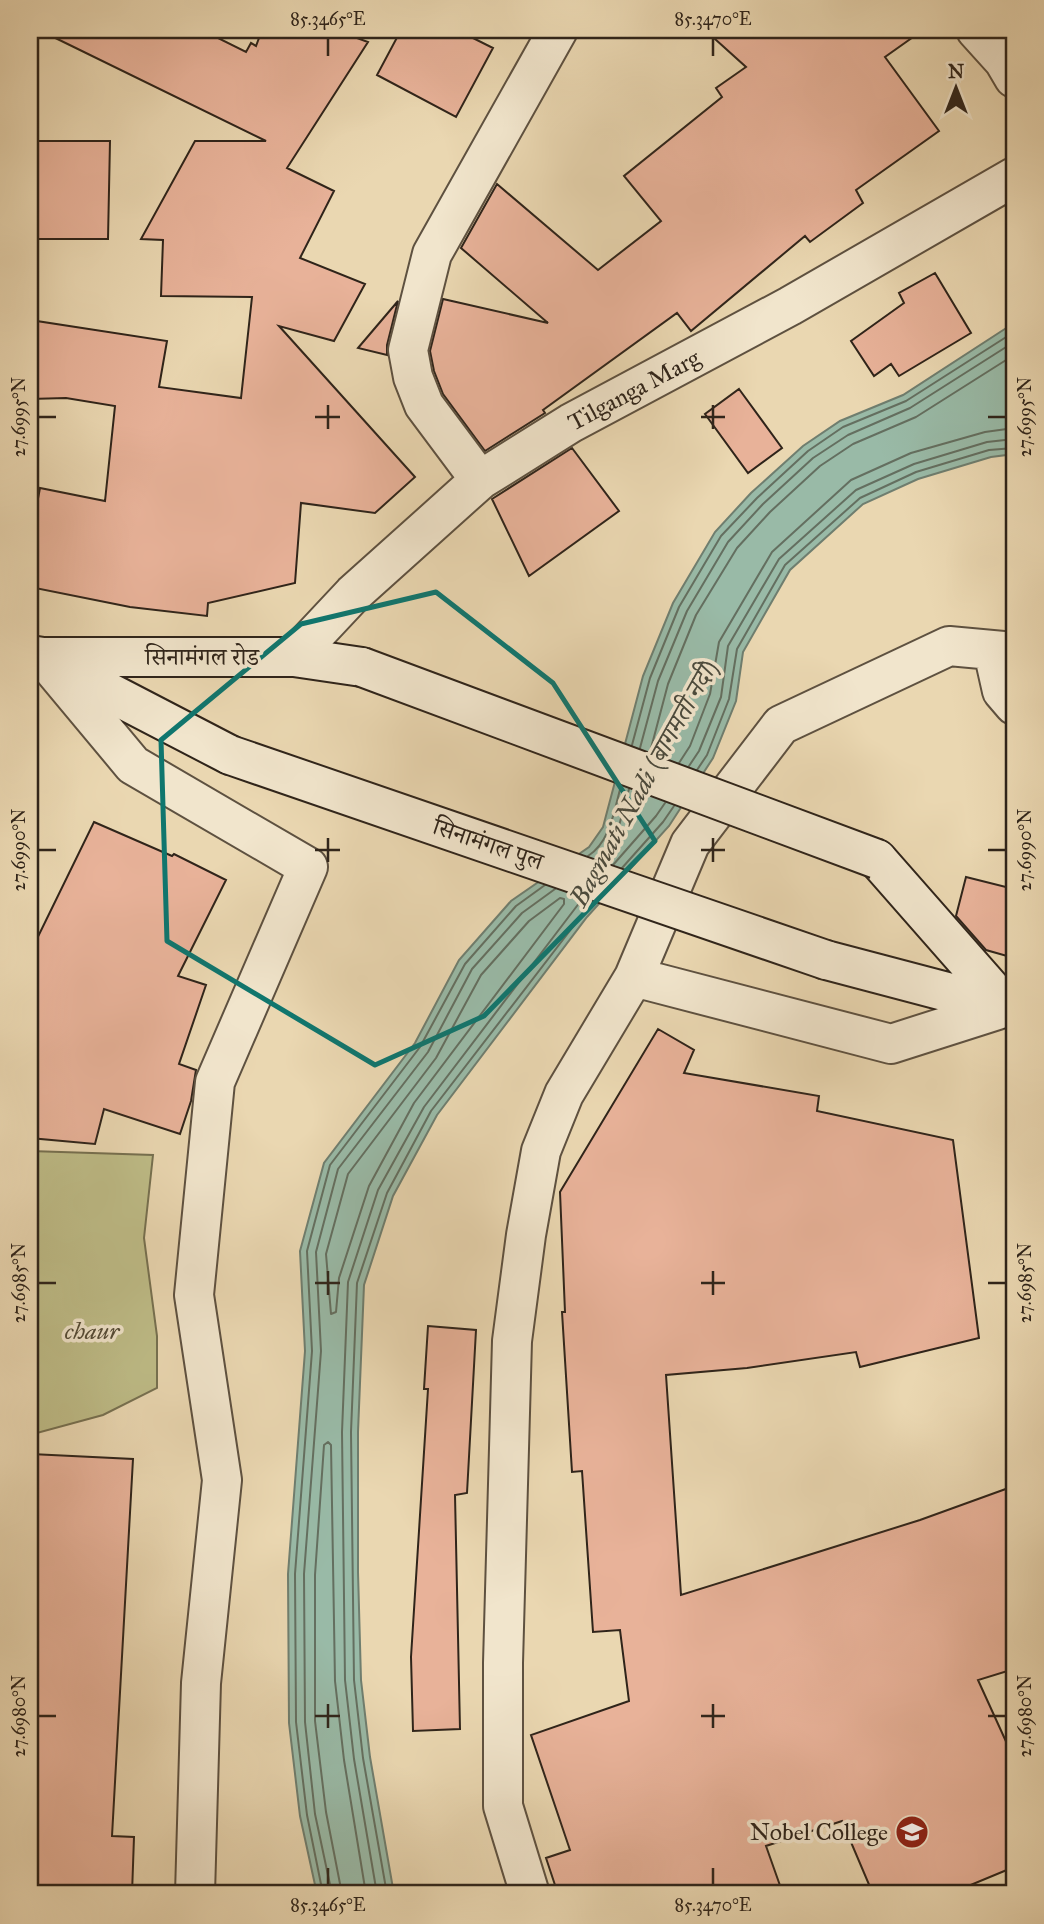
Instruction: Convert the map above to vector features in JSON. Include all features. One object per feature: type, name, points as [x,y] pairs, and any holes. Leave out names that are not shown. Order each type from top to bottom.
[{"type":"street","points":[[480,480],[424,405],[413,377],[408,350],[432,254],[558,30]]},
{"type":"street","points":[[976,30],[1004,61],[1014,78]]},
{"type":"street","name":"Tilganga Marg","points":[[294,657],[353,594],[480,480],[571,423],[790,306],[1014,177]]},
{"type":"street","points":[[530,1894],[503,1806],[503,1663],[512,1341],[526,1234],[541,1151],[564,1094],[634,977],[690,844],[781,725],[949,646],[1004,652],[1002,691],[1014,705]]},
{"type":"street","points":[[36,656],[133,765],[308,867],[215,1082],[194,1295],[222,1480],[201,1683],[195,1894]]},
{"type":"street","name":"सिनामंगल रोड","points":[[36,656],[294,657],[362,667],[877,859],[1011,1008]]},
{"type":"street","name":"सिनामंगल पुल","points":[[36,656],[230,755],[826,960],[1011,1008]]},
{"type":"street","points":[[634,977],[891,1044],[1011,1008]]},
{"type":"highlighted area","points":[[436,592],[553,683],[655,841],[484,1016],[375,1065],[167,941],[161,740],[301,624]]},
{"type":"green space","name":"chaur","points":[[30,1151],[153,1155],[144,1238],[157,1336],[157,1388],[103,1415],[33,1434],[30,1509]]},
{"type":"water","name":"Bagmati Nadi (बागमती नदी)","points":[[1014,323],[1014,454],[991,457],[918,479],[863,504],[790,570],[743,652],[736,701],[713,758],[669,826],[587,917],[437,1115],[393,1196],[364,1285],[358,1432],[358,1572],[361,1680],[370,1757],[394,1894],[317,1894],[300,1816],[289,1723],[288,1574],[305,1351],[300,1251],[324,1163],[415,1043],[459,960],[511,901],[589,847],[603,827],[643,676],[673,603],[715,532],[751,493],[803,446],[840,421],[903,395]]},
{"type":"building","points":[[39,30],[202,30],[246,52],[251,43],[256,46],[262,30],[335,30],[368,42],[287,168],[334,191],[300,258],[365,284],[334,341],[279,326],[415,477],[375,513],[301,503],[295,583],[208,603],[207,616],[130,607],[30,587],[30,541],[40,488],[105,501],[115,406],[66,398],[30,399],[30,320],[167,341],[159,387],[241,398],[252,297],[161,296],[163,240],[141,239],[195,141],[266,141]]},
{"type":"building","points":[[401,30],[457,30],[493,48],[456,117],[377,75]]},
{"type":"building","points":[[705,30],[923,30],[885,57],[939,131],[856,190],[863,203],[810,242],[805,236],[691,331],[677,313],[543,410],[545,413],[485,451],[443,394],[434,371],[430,351],[443,299],[548,323],[461,248],[497,184],[598,270],[661,221],[624,176],[722,97],[716,88],[746,67]]},
{"type":"building","points":[[30,141],[110,141],[108,239],[30,239]]},
{"type":"building","points":[[935,273],[971,333],[899,376],[891,364],[874,376],[851,341],[904,303],[899,293]]},
{"type":"building","points":[[398,301],[387,355],[358,348]]},
{"type":"building","points":[[739,389],[782,448],[748,473],[705,414]]},
{"type":"building","points":[[572,448],[619,511],[529,576],[492,499]]},
{"type":"building","points":[[94,822],[172,856],[174,854],[226,880],[178,976],[206,985],[179,1064],[196,1070],[191,1101],[180,1134],[104,1109],[95,1144],[30,1138],[30,953]]},
{"type":"building","points":[[966,877],[1014,889],[1014,958],[986,950],[956,916]]},
{"type":"building","points":[[658,1029],[694,1050],[684,1073],[819,1096],[817,1111],[953,1140],[979,1338],[860,1367],[856,1352],[747,1368],[666,1375],[681,1595],[920,1520],[1014,1486],[1014,1669],[978,1680],[1014,1759],[1014,1867],[949,1894],[873,1894],[842,1821],[766,1846],[783,1894],[558,1894],[546,1858],[570,1850],[531,1735],[629,1701],[620,1630],[593,1632],[582,1471],[572,1472],[562,1312],[565,1312],[560,1192]]},
{"type":"building","points":[[428,1326],[476,1330],[467,1493],[455,1495],[460,1729],[413,1731],[411,1657],[428,1389],[424,1389]]},
{"type":"building","points":[[31,1454],[133,1459],[112,1836],[134,1837],[132,1894],[30,1894]]},
{"type":"place","name":"Nobel College","points":[[912,1832]]}]
